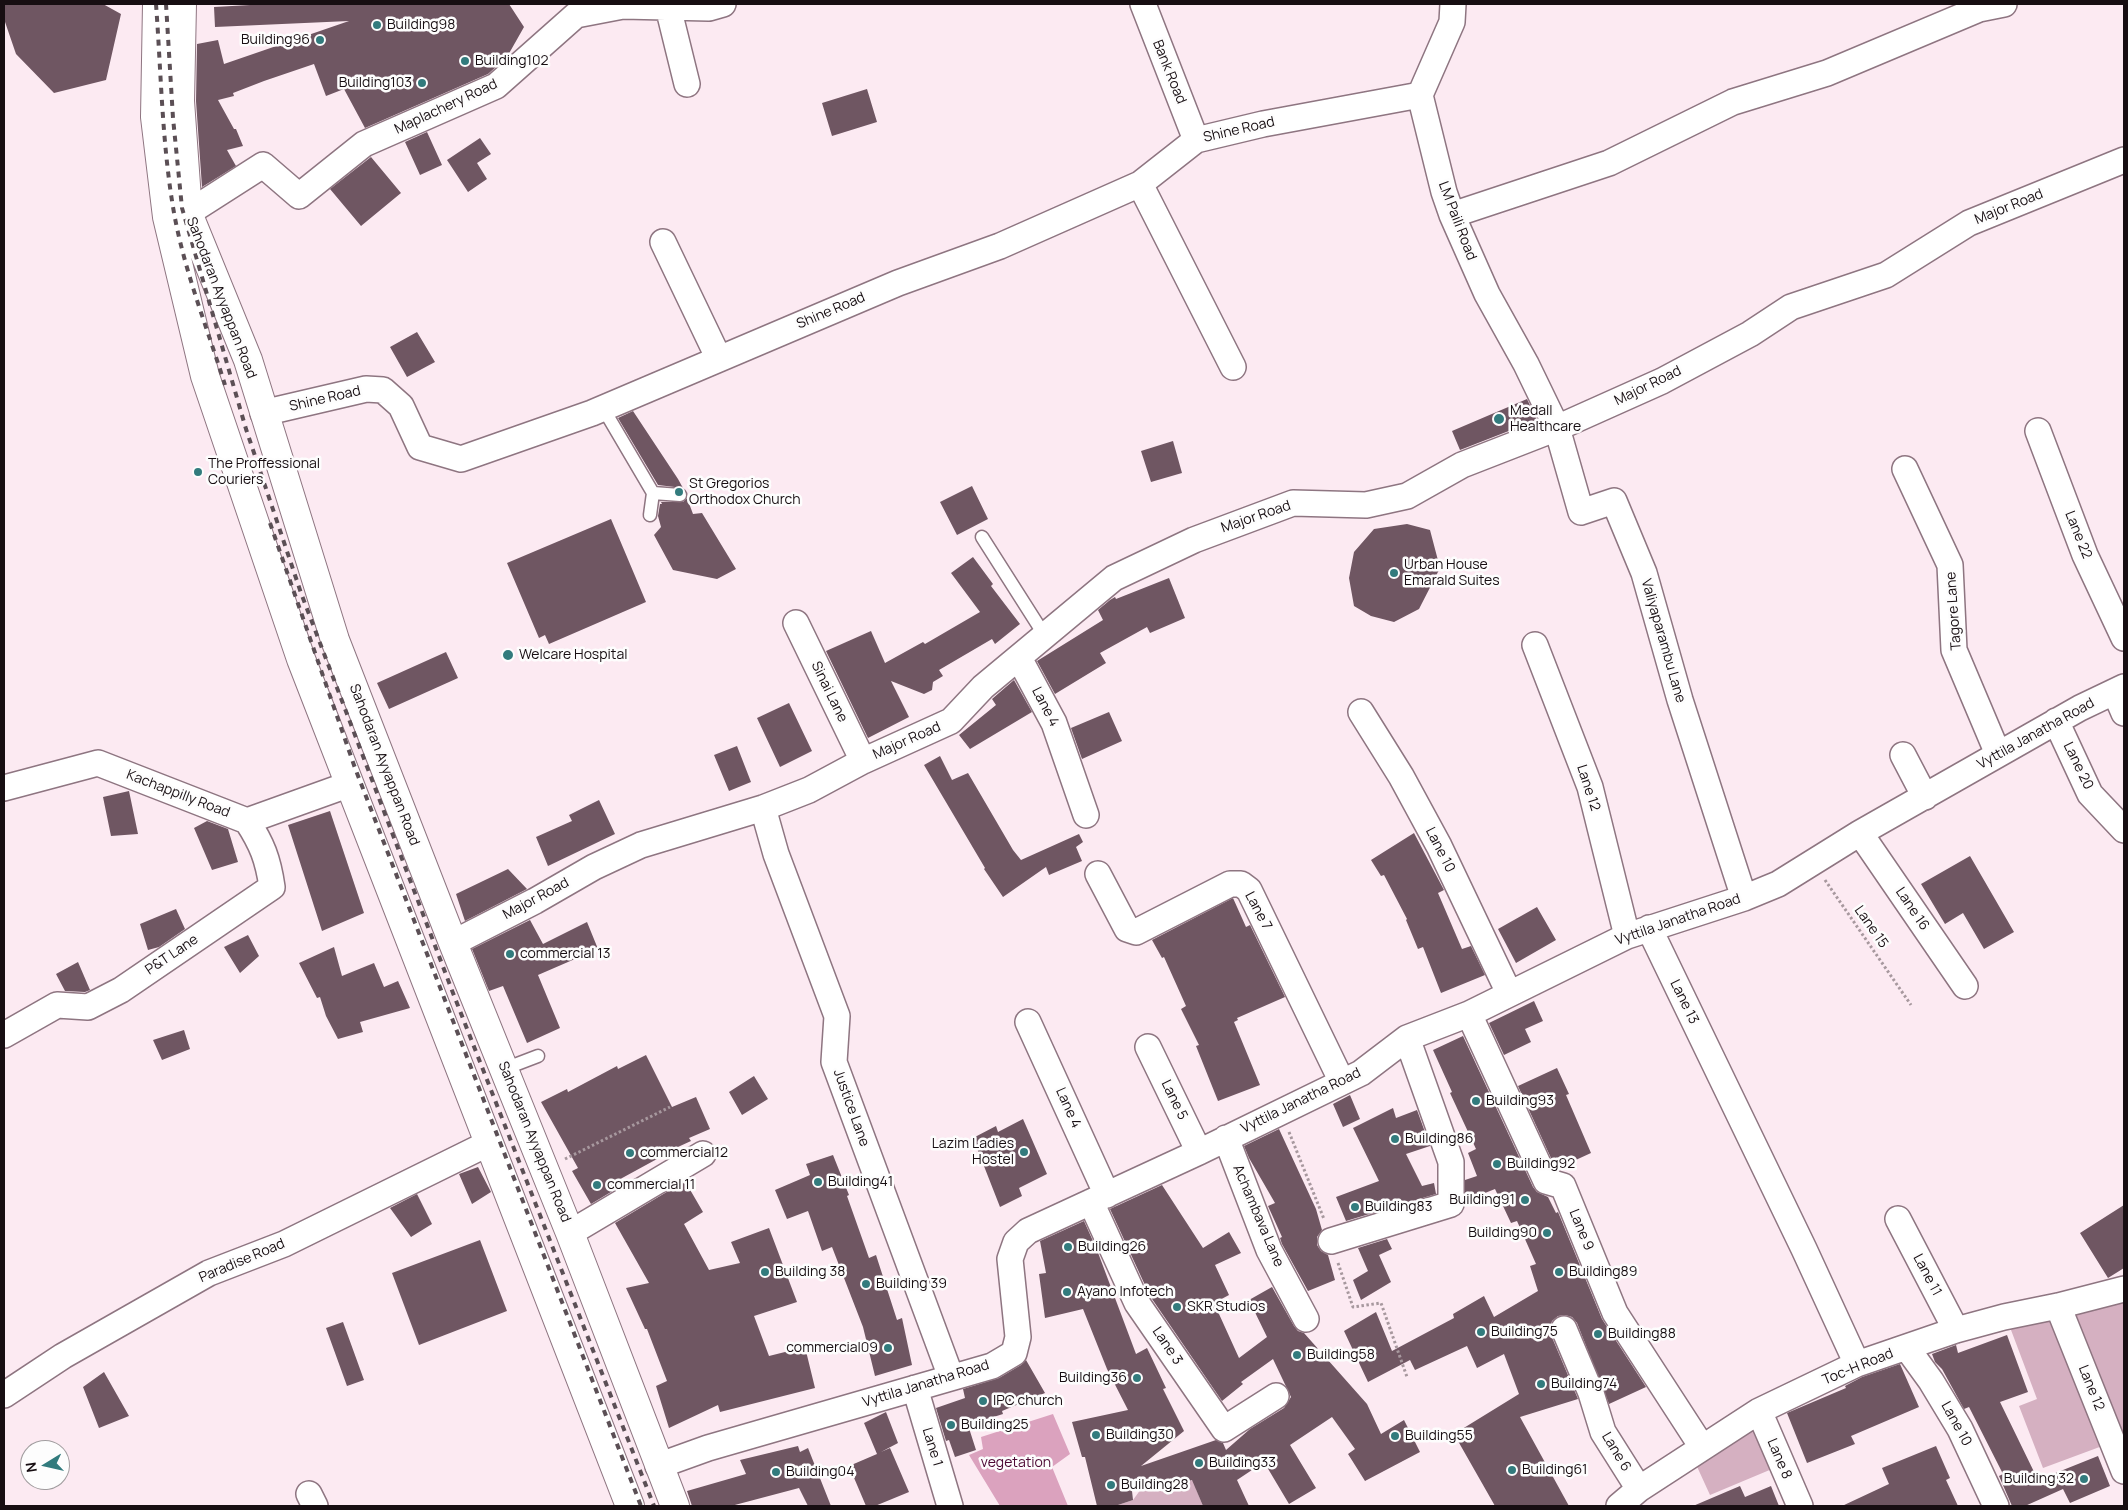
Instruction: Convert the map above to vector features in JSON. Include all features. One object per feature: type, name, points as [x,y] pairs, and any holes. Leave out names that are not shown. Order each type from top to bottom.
[{"type":"main road","name":"Sahodaran Ayyappan Road","points":[[157,4],[155,116],[167,217],[205,376],[301,659],[630,1506]]},
{"type":"main road","name":"Sahodaran Ayyappan Road","points":[[182,4],[180,101],[188,213],[248,360],[293,511],[335,640],[453,943],[570,1233],[658,1466],[675,1506]]},
{"type":"main road","points":[[254,523],[293,511]]},
{"type":"street","name":"Maplachery Road","points":[[188,213],[263,165],[299,196],[364,144],[496,86],[576,15],[623,6],[708,8],[723,4]]},
{"type":"street","name":"Bank Road","points":[[1143,4],[1196,140]]},
{"type":"street","points":[[1420,95],[1452,22],[1453,4]]},
{"type":"street","points":[[1452,215],[1609,163],[1733,102],[1827,73],[1978,7],[2004,4]]},
{"type":"street","points":[[668,7],[687,84]]},
{"type":"street","name":"Shine Road","points":[[263,413],[366,389],[383,390],[401,406],[420,447],[461,460],[603,408],[898,283],[1000,246],[1140,184],[1196,140],[1263,124],[1420,95]]},
{"type":"street","name":"LM Paili Road","points":[[1420,95],[1444,192],[1452,215],[1487,294],[1526,364],[1557,428]]},
{"type":"street","name":"Major Road","points":[[453,943],[535,901],[594,867],[641,845],[763,808],[809,790],[863,761],[951,721],[983,687],[1114,578],[1194,540],[1293,503],[1366,505],[1407,496],[1462,465],[1557,428],[1662,381],[1750,334],[1791,307],[1886,275],[1969,223],[2124,160]]},
{"type":"street","points":[[1140,184],[1233,367]]},
{"type":"street","points":[[663,242],[719,359]]},
{"type":"street","name":"Valiyaparambu Lane","points":[[1557,428],[1581,512],[1614,501],[1644,573],[1680,700],[1744,898]]},
{"type":"street","name":"Lane 22","points":[[2038,431],[2085,555],[2124,638]]},
{"type":"street","name":"Tagore Lane","points":[[1905,469],[1950,565],[1954,650],[1998,754]]},
{"type":"street","name":"Sinai Lane","points":[[796,623],[863,761]]},
{"type":"street","name":"Lane 12","points":[[1535,645],[1590,787],[1638,932]]},
{"type":"street","name":"Lane 4","points":[[1019,658],[1054,723],[1086,815]]},
{"type":"street","name":"Vyttila Janatha Road","points":[[658,1466],[708,1448],[992,1366],[1014,1353],[1018,1337],[1010,1259],[1016,1242],[1028,1232],[1361,1073],[1407,1038],[1469,1014],[1509,992],[1638,932],[1744,898],[1778,884],[1812,861],[2056,721],[2121,697]]},
{"type":"street","name":"Lane 10","points":[[1361,712],[1401,776],[1439,846],[1509,992]]},
{"type":"street","name":"Lane 20","points":[[2056,721],[2090,794],[2124,830]]},
{"type":"street","points":[[1903,755],[1925,797]]},
{"type":"street","name":"Kachappilly Road","points":[[4,788],[98,763],[247,821],[350,784]]},
{"type":"street","name":"Justice Lane","points":[[763,808],[776,854],[836,1016],[834,1062],[951,1377]]},
{"type":"street","name":"P&T Lane","points":[[4,1035],[57,1005],[88,1007],[121,990],[272,887],[261,842],[247,821]]},
{"type":"street","name":"Lane 16","points":[[1860,833],[1965,986]]},
{"type":"street","name":"Lane 7","points":[[1098,874],[1127,929],[1136,932],[1230,884],[1241,884],[1249,890],[1342,1082]]},
{"type":"street","name":"Lane 13","points":[[1638,932],[1720,1076],[1804,1249],[1856,1364]]},
{"type":"street","name":"Lane 9","points":[[1469,1014],[1546,1181],[1562,1186],[1615,1313],[1702,1447]]},
{"type":"street","name":"Lane 4","points":[[1028,1022],[1099,1199]]},
{"type":"street","points":[[1331,1241],[1451,1204],[1451,1162],[1407,1038]]},
{"type":"street","name":"Lane 5","points":[[1148,1047],[1199,1152]]},
{"type":"street","name":"Achambava Lane","points":[[1226,1138],[1269,1250],[1306,1319]]},
{"type":"street","name":"Paradise Road","points":[[5,1390],[209,1273],[284,1244],[488,1143]]},
{"type":"street","points":[[570,1233],[703,1154]]},
{"type":"street","name":"Lane 3","points":[[1099,1199],[1137,1303],[1224,1429],[1276,1396]]},
{"type":"street","name":"Lane 11","points":[[1898,1219],[1956,1330]]},
{"type":"street","name":"Toc-H Road","points":[[1619,1506],[1639,1489],[1759,1411],[1856,1364],[2004,1316],[2058,1306],[2124,1290]]},
{"type":"street","name":"Lane 12","points":[[2058,1306],[2124,1471]]},
{"type":"street","name":"Lane 6","points":[[1564,1329],[1591,1393],[1603,1432],[1639,1489]]},
{"type":"street","name":"Lane 10","points":[[1907,1348],[1931,1381],[1960,1429],[1996,1506]]},
{"type":"street","name":"Lane 1","points":[[915,1388],[950,1506]]},
{"type":"street","name":"Lane 8","points":[[1759,1411],[1800,1506]]},
{"type":"lane","points":[[603,408],[653,494],[650,515]]},
{"type":"lane","points":[[653,494],[680,495]]},
{"type":"lane","points":[[982,537],[1044,636]]},
{"type":"lane","points":[[504,1069],[538,1056]]},
{"type":"path","name":"Lane 15","points":[[1812,861],[1911,1005]]},
{"type":"path","points":[[544,1169],[670,1107]]},
{"type":"shaded area","points":[[2124,1299],[2124,1453],[2067,1314]]},
{"type":"shaded area","points":[[2053,1315],[2105,1445],[2043,1468],[2019,1406],[2037,1399],[2008,1322]]},
{"type":"shaded area","points":[[1747,1425],[1757,1430],[1772,1469],[1710,1495],[1694,1460]]},
{"type":"shaded area","points":[[1167,1466],[1179,1484],[1233,1468],[1196,1489],[1203,1506],[1115,1506],[1133,1500],[1141,1489],[1168,1484]]},
{"type":"green space","name":"vegetation","points":[[1053,1414],[1070,1454],[1052,1467],[1068,1506],[1000,1506],[969,1455],[983,1449],[981,1437]]},
{"type":"building","points":[[4,4],[103,4],[121,14],[106,80],[54,93],[16,54],[4,19]]},
{"type":"building","points":[[268,4],[509,4],[524,27],[507,57],[488,74],[365,128],[344,89],[326,96],[314,64],[233,93],[234,96],[218,100],[234,129],[236,129],[243,146],[227,150],[236,166],[202,187],[196,101],[197,44],[218,40],[224,64],[349,21],[215,27],[214,7]]},
{"type":"building","points":[[867,89],[877,122],[832,136],[822,103]]},
{"type":"building","points":[[427,132],[442,165],[420,175],[405,142]]},
{"type":"building","points":[[480,138],[491,154],[477,163],[487,179],[468,192],[447,160]]},
{"type":"building","points":[[371,157],[401,193],[361,226],[330,189]]},
{"type":"building","points":[[417,332],[435,362],[407,377],[390,347]]},
{"type":"building","points":[[1527,399],[1537,420],[1460,450],[1452,431]]},
{"type":"building","points":[[633,411],[683,488],[658,485],[618,418]]},
{"type":"building","points":[[1173,441],[1182,473],[1151,482],[1141,451]]},
{"type":"building","points":[[972,486],[988,519],[957,535],[940,502]]},
{"type":"building","name":"St Gregorios Orthodox Church","points":[[687,498],[693,514],[702,513],[736,569],[717,579],[673,570],[654,535],[661,527],[658,516],[661,502],[683,502]]},
{"type":"building","points":[[611,519],[646,602],[549,644],[545,635],[539,638],[507,563]]},
{"type":"building","name":"Urban House Emarald Suites","points":[[1407,524],[1430,530],[1440,568],[1419,609],[1394,622],[1371,616],[1354,606],[1349,578],[1354,552],[1374,529]]},
{"type":"building","points":[[973,557],[993,584],[991,586],[1020,624],[995,644],[992,639],[939,670],[943,676],[933,682],[932,690],[924,694],[891,681],[909,717],[868,738],[826,651],[871,631],[885,663],[923,642],[925,644],[980,612],[951,573]]},
{"type":"building","points":[[1169,578],[1185,618],[1150,633],[1147,627],[1100,653],[1106,663],[1055,694],[1037,661],[1103,620],[1098,610],[1110,600]]},
{"type":"building","points":[[446,652],[458,678],[389,709],[377,683]]},
{"type":"building","points":[[1014,680],[1032,712],[970,749],[959,735],[996,705],[992,699]]},
{"type":"building","points":[[789,703],[812,751],[780,767],[757,718]]},
{"type":"building","points":[[1109,712],[1122,741],[1082,759],[1071,728]]},
{"type":"building","points":[[737,746],[751,782],[729,791],[714,755]]},
{"type":"building","points":[[940,756],[952,780],[968,773],[1013,850],[1021,860],[1079,834],[1083,842],[1076,847],[1082,861],[1049,875],[1046,867],[1003,897],[984,869],[924,765]]},
{"type":"building","points":[[129,791],[138,834],[111,836],[103,797]]},
{"type":"building","points":[[599,800],[615,834],[548,866],[536,837],[572,821],[569,815]]},
{"type":"building","points":[[330,811],[364,913],[322,931],[288,825]]},
{"type":"building","points":[[207,821],[228,829],[238,862],[212,870],[194,828]]},
{"type":"building","points":[[1414,833],[1444,890],[1438,893],[1462,949],[1471,946],[1485,975],[1441,993],[1423,947],[1418,949],[1407,919],[1384,875],[1381,876],[1371,860]]},
{"type":"building","points":[[1970,856],[2014,932],[1984,949],[1963,913],[1945,924],[1921,884]]},
{"type":"building","points":[[508,869],[527,889],[465,921],[456,894]]},
{"type":"building","points":[[1233,898],[1246,927],[1250,925],[1285,997],[1237,1018],[1238,1020],[1234,1022],[1260,1085],[1218,1101],[1196,1046],[1199,1045],[1181,1009],[1186,1006],[1164,957],[1162,958],[1152,940]]},
{"type":"building","points":[[1537,907],[1556,940],[1516,963],[1498,929]]},
{"type":"building","points":[[176,909],[185,929],[159,947],[148,950],[140,924]]},
{"type":"building","points":[[530,920],[543,944],[587,922],[598,949],[538,975],[560,1028],[527,1043],[503,986],[489,991],[472,949]]},
{"type":"building","points":[[248,935],[259,956],[240,973],[224,947]]},
{"type":"building","points":[[334,947],[342,976],[374,963],[384,987],[398,981],[410,1008],[360,1022],[363,1032],[338,1039],[326,1016],[320,997],[317,998],[299,963]]},
{"type":"building","points":[[78,962],[90,990],[85,992],[65,991],[56,974]]},
{"type":"building","points":[[1534,1001],[1543,1021],[1525,1029],[1531,1042],[1504,1055],[1489,1023]]},
{"type":"building","points":[[184,1030],[190,1049],[162,1060],[153,1040]]},
{"type":"building","points":[[1463,1036],[1533,1187],[1537,1192],[1548,1197],[1556,1213],[1558,1212],[1602,1319],[1646,1387],[1609,1404],[1577,1323],[1572,1317],[1565,1315],[1558,1316],[1552,1321],[1551,1335],[1578,1399],[1520,1417],[1569,1506],[1495,1506],[1454,1434],[1519,1394],[1504,1354],[1477,1368],[1467,1346],[1415,1370],[1410,1360],[1368,1382],[1344,1331],[1376,1312],[1392,1351],[1454,1318],[1453,1314],[1484,1296],[1494,1317],[1538,1291],[1530,1266],[1536,1264],[1517,1221],[1511,1223],[1495,1189],[1465,1201],[1465,1180],[1477,1176],[1468,1153],[1476,1149],[1450,1093],[1452,1092],[1433,1050]]},
{"type":"building","points":[[646,1055],[672,1107],[696,1097],[710,1129],[689,1138],[691,1141],[656,1157],[657,1159],[613,1183],[616,1189],[591,1204],[572,1171],[578,1168],[541,1102],[567,1089],[568,1092],[617,1066],[618,1069]]},
{"type":"building","points":[[1557,1068],[1569,1094],[1566,1095],[1591,1153],[1556,1169],[1518,1086]]},
{"type":"building","points":[[754,1076],[768,1099],[742,1115],[729,1092]]},
{"type":"building","points":[[1350,1095],[1360,1119],[1343,1127],[1333,1104]]},
{"type":"building","points":[[1393,1108],[1396,1118],[1417,1110],[1430,1146],[1406,1154],[1422,1186],[1434,1183],[1436,1194],[1346,1221],[1336,1197],[1379,1181],[1353,1128]]},
{"type":"building","points":[[1023,1119],[1047,1174],[1019,1188],[1022,1196],[1000,1207],[973,1138],[996,1126],[998,1132]]},
{"type":"building","points":[[1279,1129],[1316,1209],[1322,1230],[1317,1237],[1317,1245],[1321,1251],[1328,1255],[1335,1280],[1308,1291],[1282,1244],[1280,1238],[1282,1237],[1268,1206],[1275,1203],[1244,1146]]},
{"type":"building","points":[[833,1155],[849,1195],[847,1196],[869,1258],[876,1255],[897,1320],[902,1318],[912,1365],[875,1376],[863,1327],[832,1247],[822,1251],[808,1211],[787,1219],[775,1190],[810,1175],[806,1164]]},
{"type":"building","points":[[478,1167],[491,1192],[472,1204],[459,1174]]},
{"type":"building","points":[[685,1181],[703,1212],[684,1224],[709,1270],[740,1263],[731,1242],[769,1228],[797,1302],[754,1316],[769,1356],[805,1347],[815,1388],[720,1412],[718,1405],[669,1428],[656,1386],[667,1381],[647,1329],[645,1329],[626,1288],[649,1283],[615,1223]]},
{"type":"building","points":[[1162,1185],[1203,1248],[1229,1232],[1241,1253],[1215,1265],[1229,1295],[1214,1303],[1239,1358],[1267,1337],[1249,1300],[1272,1287],[1298,1331],[1304,1333],[1367,1404],[1381,1434],[1404,1420],[1420,1452],[1365,1481],[1348,1454],[1355,1449],[1332,1417],[1290,1445],[1316,1488],[1289,1504],[1264,1462],[1237,1480],[1249,1506],[1203,1506],[1192,1480],[1179,1484],[1132,1491],[1133,1500],[1115,1506],[1097,1506],[1085,1457],[1082,1457],[1072,1422],[1128,1410],[1107,1369],[1083,1309],[1045,1318],[1039,1274],[1046,1273],[1040,1241],[1084,1221],[1097,1250],[1136,1354],[1147,1348],[1166,1388],[1163,1389],[1184,1431],[1141,1466],[1216,1440],[1223,1443],[1226,1450],[1250,1429],[1284,1408],[1291,1397],[1273,1359],[1241,1382],[1243,1384],[1222,1401],[1150,1296],[1110,1209]]},
{"type":"building","points":[[417,1194],[432,1224],[411,1237],[390,1208]]},
{"type":"building","points":[[2124,1205],[2124,1268],[2108,1278],[2080,1233]]},
{"type":"building","points":[[1387,1239],[1392,1249],[1379,1255],[1391,1282],[1361,1300],[1353,1280],[1368,1271],[1358,1248]]},
{"type":"building","points":[[480,1240],[507,1311],[419,1345],[392,1273]]},
{"type":"building","points":[[343,1322],[364,1380],[347,1386],[326,1328]]},
{"type":"building","points":[[2007,1335],[2028,1392],[2000,1402],[2038,1480],[2098,1456],[2110,1486],[2070,1503],[2063,1489],[2025,1506],[2012,1506],[1999,1476],[2003,1474],[1969,1407],[1964,1409],[1932,1354],[1956,1345],[1958,1353]]},
{"type":"building","points":[[1026,1360],[1045,1393],[1002,1411],[1003,1414],[968,1425],[976,1450],[955,1457],[949,1440],[946,1441],[936,1408],[965,1398],[963,1389],[999,1378]]},
{"type":"building","points":[[1900,1364],[1919,1407],[1851,1436],[1855,1444],[1807,1463],[1787,1413],[1846,1388],[1845,1386],[1862,1377]]},
{"type":"building","points":[[104,1372],[129,1416],[99,1428],[83,1387]]},
{"type":"building","points":[[886,1412],[898,1443],[881,1452],[890,1448],[909,1492],[875,1506],[866,1506],[849,1466],[877,1454],[864,1423]]},
{"type":"building","points":[[798,1446],[800,1452],[808,1448],[831,1506],[808,1506],[799,1488],[731,1506],[692,1506],[687,1491],[746,1474],[740,1460]]},
{"type":"building","points":[[1936,1446],[1950,1478],[1946,1480],[1958,1506],[1842,1506],[1889,1484],[1882,1468]]},
{"type":"building","points":[[1740,1486],[1745,1497],[1771,1486],[1779,1506],[1693,1506]]},
{"type":"railway","points":[[156,4],[164,131],[169,182],[177,230],[189,275],[225,385]]},
{"type":"railway","points":[[166,4],[173,118],[182,208],[246,429],[301,593],[453,993],[654,1506]]},
{"type":"railway","points":[[270,523],[355,768],[641,1506]]},
{"type":"place","name":"Building98","points":[[377,25]]},
{"type":"place","name":"Building96","points":[[320,40]]},
{"type":"place","name":"Building102","points":[[465,61]]},
{"type":"place","name":"Building103","points":[[422,83]]},
{"type":"place","name":"Medall Healthcare","points":[[1499,419]]},
{"type":"place","name":"The Proffessional Couriers","points":[[198,472]]},
{"type":"place","name":"St Gregorios Orthodox Church","points":[[679,492]]},
{"type":"place","name":"Urban House Emarald Suites","points":[[1394,573]]},
{"type":"place","name":"Welcare Hospital","points":[[508,655]]},
{"type":"place","name":"commercial 13","points":[[510,954]]},
{"type":"place","name":"Building93","points":[[1476,1101]]},
{"type":"place","name":"Building86","points":[[1395,1139]]},
{"type":"place","name":"Lazim Ladies Hostel","points":[[1024,1152]]},
{"type":"place","name":"commercial12","points":[[630,1153]]},
{"type":"place","name":"Building92","points":[[1497,1164]]},
{"type":"place","name":"Building41","points":[[818,1182]]},
{"type":"place","name":"commercial 11","points":[[597,1185]]},
{"type":"place","name":"Building91","points":[[1525,1200]]},
{"type":"place","name":"Building83","points":[[1355,1207]]},
{"type":"place","name":"Building90","points":[[1547,1233]]},
{"type":"place","name":"Building26","points":[[1068,1247]]},
{"type":"place","name":"Building 38","points":[[765,1272]]},
{"type":"place","name":"Building89","points":[[1559,1272]]},
{"type":"place","name":"Building 39","points":[[866,1284]]},
{"type":"place","name":"Ayano Infotech","points":[[1067,1292]]},
{"type":"place","name":"SKR Studios","points":[[1177,1307]]},
{"type":"place","name":"Building75","points":[[1481,1332]]},
{"type":"place","name":"Building88","points":[[1598,1334]]},
{"type":"place","name":"commercial09","points":[[888,1348]]},
{"type":"place","name":"Building58","points":[[1297,1355]]},
{"type":"place","name":"Building36","points":[[1137,1378]]},
{"type":"place","name":"Building74","points":[[1541,1384]]},
{"type":"place","name":"IPC church","points":[[983,1401]]},
{"type":"place","name":"Building25","points":[[951,1425]]},
{"type":"place","name":"Building30","points":[[1096,1435]]},
{"type":"place","name":"Building55","points":[[1395,1436]]},
{"type":"place","name":"Building33","points":[[1199,1463]]},
{"type":"place","name":"Building61","points":[[1512,1470]]},
{"type":"place","name":"Building04","points":[[776,1472]]},
{"type":"place","name":"Building 32","points":[[2084,1479]]},
{"type":"place","name":"Building28","points":[[1111,1485]]}]
